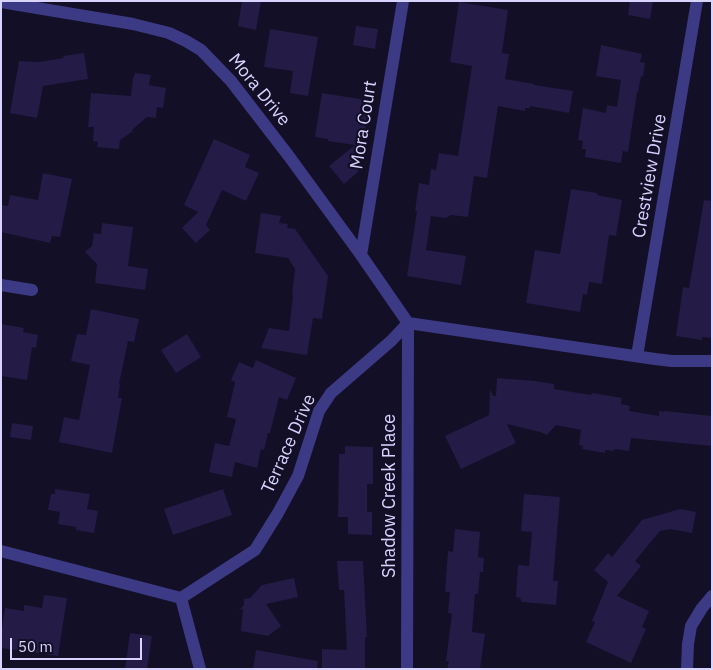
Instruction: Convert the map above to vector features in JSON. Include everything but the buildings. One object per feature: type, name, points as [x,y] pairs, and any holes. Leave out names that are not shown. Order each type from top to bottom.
[{"type":"street","name":"Mora Court","points":[[361,255],[403,1]]},
{"type":"street","name":"Crestview Drive","points":[[637,356],[697,1]]},
{"type":"street","name":"Mora Drive","points":[[1,2],[134,24],[169,33],[186,40],[201,50],[231,81],[276,138],[408,323]]},
{"type":"street","points":[[1,285],[32,290]]},
{"type":"street","points":[[408,323],[672,361],[712,361]]},
{"type":"street","name":"Terrace Drive","points":[[181,598],[255,550],[278,514],[298,476],[319,411],[331,393],[392,341],[408,323]]},
{"type":"street","name":"Shadow Creek Place","points":[[407,669],[408,323]]},
{"type":"street","points":[[1,551],[181,598],[200,669]]},
{"type":"street","points":[[687,669],[691,626],[712,596]]}]
